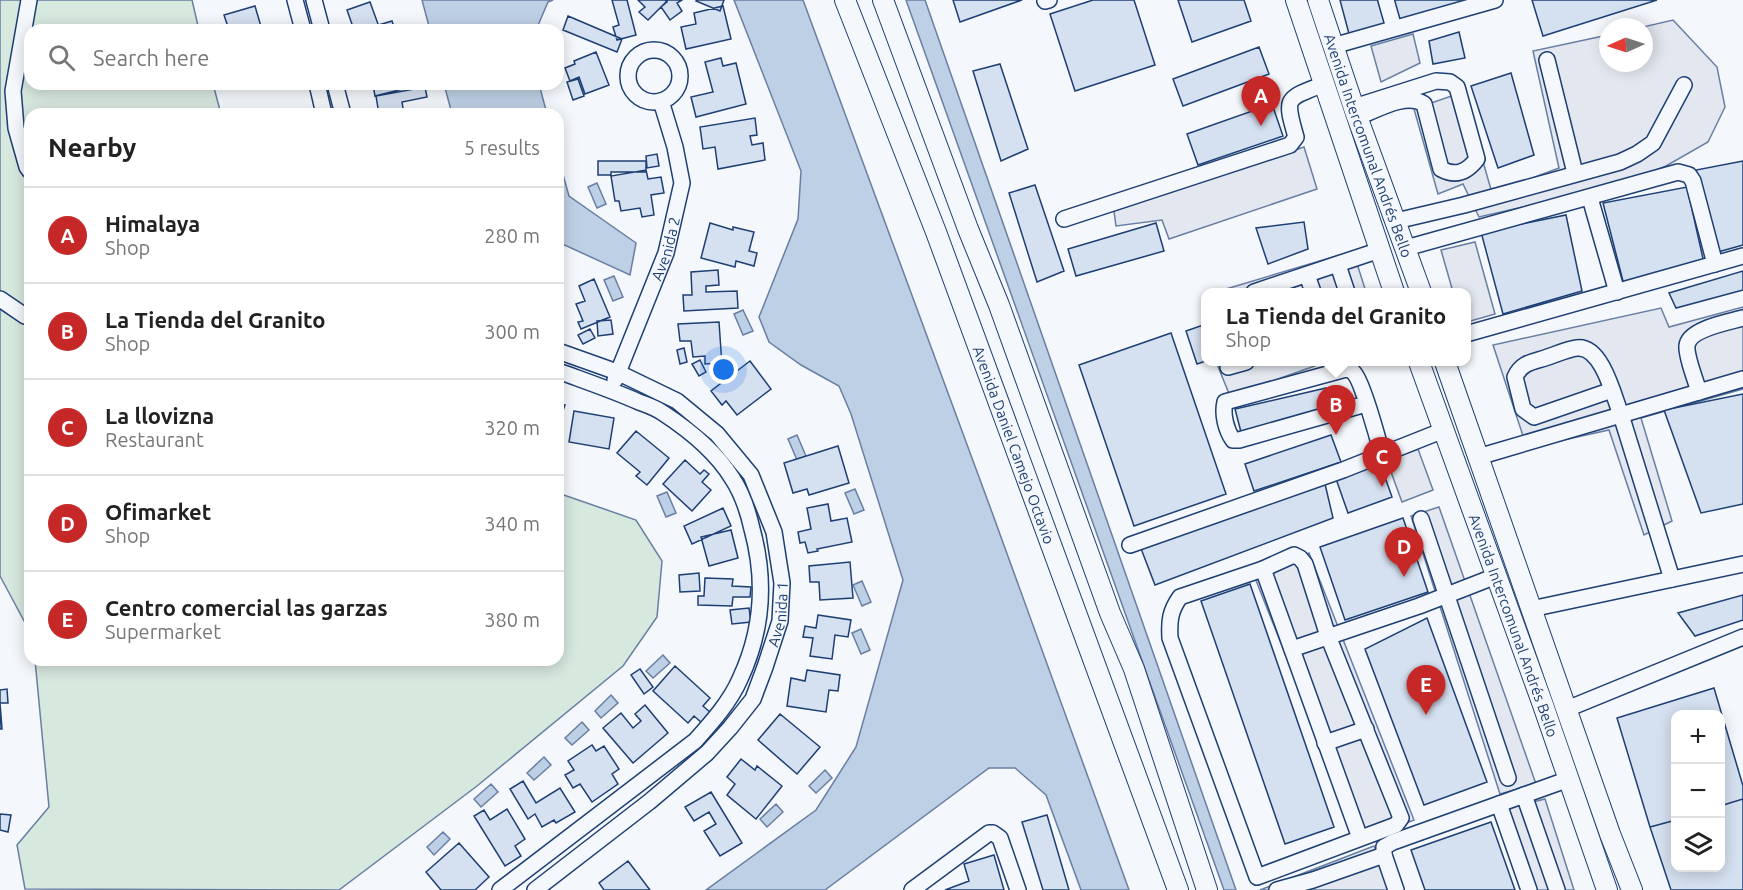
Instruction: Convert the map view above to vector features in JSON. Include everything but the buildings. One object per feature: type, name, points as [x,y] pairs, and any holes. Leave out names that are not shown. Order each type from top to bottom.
[{"type":"main road","name":"Avenida Daniel Camejo Octavio","points":[[845,0],[940,243],[1178,890]]},
{"type":"main road","points":[[883,0],[968,229],[999,305],[1110,613],[1134,669],[1207,890]]},
{"type":"main road","name":"Avenida Intercomunal Andrés Bello","points":[[1296,0],[1394,288]]},
{"type":"main road","name":"Avenida Intercomunal Andrés Bello","points":[[1318,0],[1420,288]]},
{"type":"main road","name":"Avenida Intercomunal Andrés Bello","points":[[1420,366],[1607,890]]},
{"type":"main road","name":"Avenida Intercomunal Andrés Bello","points":[[1446,366],[1632,890]]},
{"type":"street","points":[[25,24],[29,0]]},
{"type":"street","points":[[295,0],[301,24]]},
{"type":"street","points":[[314,0],[320,24]]},
{"type":"street","points":[[1386,0],[1394,28]]},
{"type":"street","points":[[1334,46],[1495,0]]},
{"type":"street","points":[[24,28],[13,90],[16,128],[24,153]]},
{"type":"street","points":[[1546,60],[1575,173]]},
{"type":"street","points":[[1436,81],[1450,82],[1457,87],[1477,159],[1470,168],[1460,173],[1449,173],[1441,169],[1425,104],[1417,100],[1407,99],[1356,112],[1436,81]]},
{"type":"street","points":[[1064,219],[1290,145],[1296,137],[1288,104],[1294,96],[1324,84]]},
{"type":"street","points":[[1396,221],[1464,205],[1620,162],[1637,154],[1653,143],[1684,85]]},
{"type":"street","points":[[318,90],[323,108]]},
{"type":"street","points":[[337,90],[341,108]]},
{"type":"street","name":"Avenida 2","points":[[611,390],[666,253],[682,183],[675,147],[661,101]]},
{"type":"street","points":[[1406,248],[1678,172],[1689,175],[1693,181],[1715,264]]},
{"type":"street","points":[[1590,198],[1617,292]]},
{"type":"street","points":[[1266,288],[1380,250]]},
{"type":"street","points":[[1471,333],[1743,256]]},
{"type":"street","points":[[1338,265],[1346,288]]},
{"type":"street","points":[[1307,275],[1312,288]]},
{"type":"street","points":[[0,299],[24,315]]},
{"type":"street","points":[[1700,392],[1687,347],[1690,338],[1697,332],[1743,318]]},
{"type":"street","points":[[1612,390],[1534,417],[1523,409],[1515,377],[1523,365],[1579,348],[1592,352],[1597,358],[1602,365],[1612,390],[1622,415],[1672,579]]},
{"type":"street","name":"Avenida 1","points":[[535,890],[649,802],[707,753],[730,728],[753,699],[780,621],[782,583],[774,532],[751,475],[717,434],[677,401],[618,373],[564,353]]},
{"type":"street","points":[[1366,404],[1239,440],[1233,440],[1229,433],[1223,408],[1225,402],[1346,369],[1356,375],[1366,404],[1382,454]]},
{"type":"street","name":"Avenida 1","points":[[500,890],[695,741],[721,711],[740,680],[755,643],[761,613],[762,578],[749,517],[732,478],[714,455],[662,412],[564,373]]},
{"type":"street","points":[[1478,457],[1743,379]]},
{"type":"street","points":[[1130,545],[1343,470],[1444,430]]},
{"type":"street","points":[[1421,519],[1509,778]]},
{"type":"street","points":[[1294,555],[1305,564],[1328,636],[1401,818],[1396,825],[1257,877],[1170,638],[1169,621],[1172,609],[1180,597],[1263,568],[1294,555]]},
{"type":"street","points":[[1531,609],[1743,564]]},
{"type":"street","points":[[1263,568],[1360,838]]},
{"type":"street","points":[[1292,649],[1419,606],[1496,576]]},
{"type":"street","points":[[1566,709],[1743,637]]},
{"type":"street","points":[[1325,743],[1366,729]]},
{"type":"street","points":[[1391,888],[1384,847],[1392,842],[1569,779]]},
{"type":"street","points":[[1524,795],[1557,890]]},
{"type":"street","points":[[1498,804],[1528,890]]},
{"type":"street","points":[[916,889],[986,834],[993,833],[999,838],[1018,890]]},
{"type":"street","points":[[1277,890],[1315,885],[1384,855]]},
{"type":"street","points":[[537,862],[550,879]]},
{"type":"shaded area","points":[[0,0],[192,0],[198,24],[24,24],[24,90],[215,90],[219,108],[24,108],[24,621],[0,576]]},
{"type":"shaded area","points":[[1673,20],[1717,67],[1725,107],[1708,142],[1666,166],[1622,184],[1479,217],[1463,184],[1438,194],[1414,109],[1463,92],[1492,193],[1559,168],[1533,51],[1599,37],[1599,72],[1653,72],[1653,25]]},
{"type":"shaded area","points":[[1413,34],[1420,63],[1381,82],[1371,46]]},
{"type":"shaded area","points":[[1304,147],[1317,189],[1169,239],[1162,220],[1116,226],[1114,211]]},
{"type":"shaded area","points":[[1475,242],[1495,314],[1471,321],[1471,288],[1452,288],[1441,250]]},
{"type":"shaded area","points":[[1353,251],[1365,288],[1314,288],[1308,274],[1276,288],[1229,288]]},
{"type":"shaded area","points":[[1743,307],[1743,389],[1641,418],[1672,521],[1644,535],[1609,430],[1527,448],[1493,345],[1661,308],[1669,327]]},
{"type":"shaded area","points":[[1218,366],[1315,366],[1230,396]]},
{"type":"shaded area","points":[[1418,449],[1433,490],[1402,502],[1387,461]]},
{"type":"shaded area","points":[[564,495],[636,520],[662,561],[657,617],[623,666],[477,786],[339,890],[25,889],[17,845],[49,807],[36,666],[564,666]]},
{"type":"shaded area","points":[[1439,507],[1536,784],[1500,794],[1411,516]]},
{"type":"shaded area","points":[[1309,553],[1414,820],[1359,840],[1255,578]]},
{"type":"shaded area","points":[[1545,799],[1574,890],[1533,890],[1505,809]]},
{"type":"shaded area","points":[[1374,846],[1395,890],[1260,890]]},
{"type":"water","points":[[422,0],[553,0],[548,2],[539,24],[428,24]]},
{"type":"water","points":[[734,0],[803,0],[1129,890],[1081,890],[1046,795],[1015,768],[989,768],[825,890],[706,890],[816,810],[856,747],[903,580],[851,414],[839,386],[801,365],[769,342],[759,317],[798,219],[801,171]]},
{"type":"water","points":[[906,0],[925,0],[1236,890],[1224,890]]},
{"type":"water","points":[[446,90],[541,90],[545,108],[450,108]]},
{"type":"water","points":[[564,178],[569,196],[636,243],[630,275],[564,245]]},
{"type":"water","points":[[597,183],[606,204],[597,208],[588,187]]},
{"type":"water","points":[[614,276],[623,297],[613,301],[604,280]]},
{"type":"water","points":[[743,310],[753,331],[743,335],[734,314]]},
{"type":"water","points":[[797,435],[806,456],[797,460],[788,439]]},
{"type":"water","points":[[855,489],[864,510],[854,514],[845,493]]},
{"type":"water","points":[[667,492],[676,513],[666,517],[657,496]]},
{"type":"water","points":[[862,581],[871,602],[862,606],[853,585]]},
{"type":"water","points":[[861,629],[870,650],[861,654],[852,633]]},
{"type":"water","points":[[663,655],[670,663],[653,678],[646,671]]},
{"type":"water","points":[[611,695],[618,703],[601,718],[595,711]]},
{"type":"water","points":[[582,722],[589,730],[572,745],[565,738]]},
{"type":"water","points":[[544,757],[551,765],[534,780],[527,773]]},
{"type":"water","points":[[825,770],[832,778],[816,793],[809,786]]},
{"type":"water","points":[[491,784],[498,792],[481,807],[474,799]]},
{"type":"water","points":[[776,804],[783,812],[767,827],[760,819]]},
{"type":"water","points":[[443,832],[450,839],[434,855],[427,847]]},
{"type":"place","name":"Himalaya","points":[[1261,126]]},
{"type":"place","name":"La Tienda del Granito","points":[[1336,435]]},
{"type":"place","name":"La llovizna","points":[[1382,487]]},
{"type":"place","name":"Ofimarket","points":[[1404,577]]},
{"type":"place","name":"Centro comercial las garzas","points":[[1426,715]]}]
